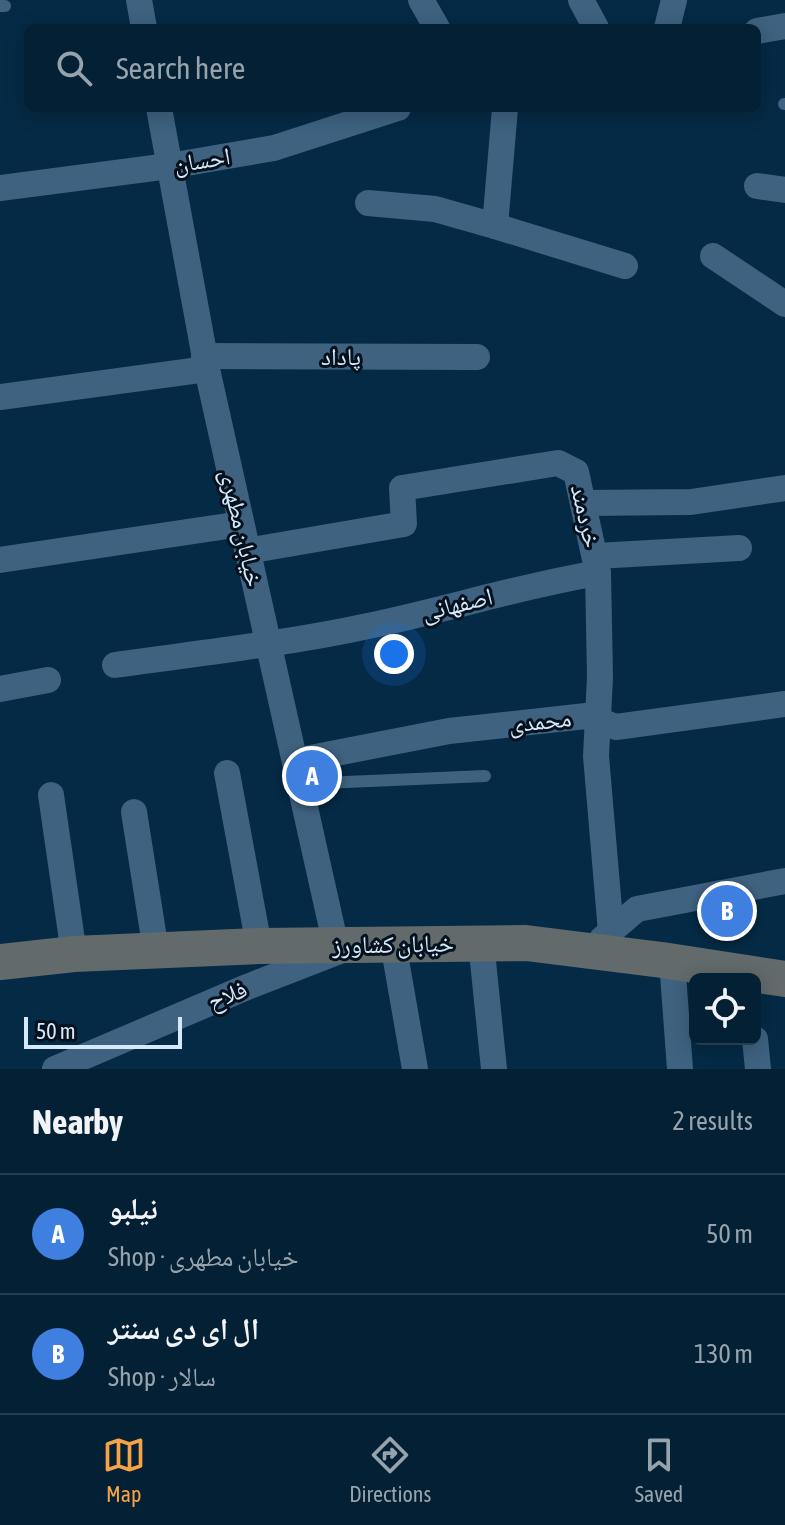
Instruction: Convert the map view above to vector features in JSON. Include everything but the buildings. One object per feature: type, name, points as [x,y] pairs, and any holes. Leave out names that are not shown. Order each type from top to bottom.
[{"type":"main road","name":"خیابان کشاورز","points":[[0,962],[74,954],[259,946],[600,941],[673,968],[719,973]]},
{"type":"main road","name":"خیابان کشاورز","points":[[761,977],[785,979]]},
{"type":"street","points":[[139,0],[143,24]]},
{"type":"street","points":[[421,0],[435,24]]},
{"type":"street","points":[[581,0],[594,24]]},
{"type":"street","points":[[668,24],[674,0]]},
{"type":"street","points":[[761,30],[785,26]]},
{"type":"street","name":"خیابان مطهری","points":[[160,112],[205,362],[247,551],[298,773],[347,945]]},
{"type":"street","name":"احسان","points":[[0,188],[169,166],[274,148],[386,112]]},
{"type":"street","points":[[495,226],[505,112]]},
{"type":"street","points":[[757,186],[785,190]]},
{"type":"street","points":[[368,203],[435,209],[625,266]]},
{"type":"street","points":[[713,256],[785,304]]},
{"type":"street","name":"پاداد","points":[[0,397],[205,362],[477,357]]},
{"type":"street","name":"خردمند","points":[[247,551],[404,524],[402,488],[558,463],[576,472],[597,565],[596,756],[600,941]]},
{"type":"street","points":[[584,503],[691,502],[785,488]]},
{"type":"street","points":[[0,560],[241,524]]},
{"type":"street","name":"اصفهانی","points":[[115,665],[268,644],[367,626],[544,582],[597,565],[739,548]]},
{"type":"street","points":[[0,689],[48,680]]},
{"type":"street","name":"محمدی","points":[[298,773],[449,731],[586,716],[616,727],[785,704]]},
{"type":"street","points":[[227,773],[259,946]]},
{"type":"street","points":[[51,795],[74,954]]},
{"type":"street","points":[[134,812],[156,951]]},
{"type":"street","points":[[600,941],[637,909],[785,881]]},
{"type":"street","points":[[481,942],[494,1069]]},
{"type":"street","points":[[393,943],[415,1069]]},
{"type":"street","name":"فلاح","points":[[55,1069],[347,945]]},
{"type":"street","points":[[673,968],[680,1069]]},
{"type":"street","points":[[756,1045],[758,1069]]},
{"type":"lane","points":[[298,773],[485,776]]},
{"type":"place","name":"نیلبو","points":[[312,776]]},
{"type":"place","name":"ال ای دی سنتر","points":[[727,911]]}]
